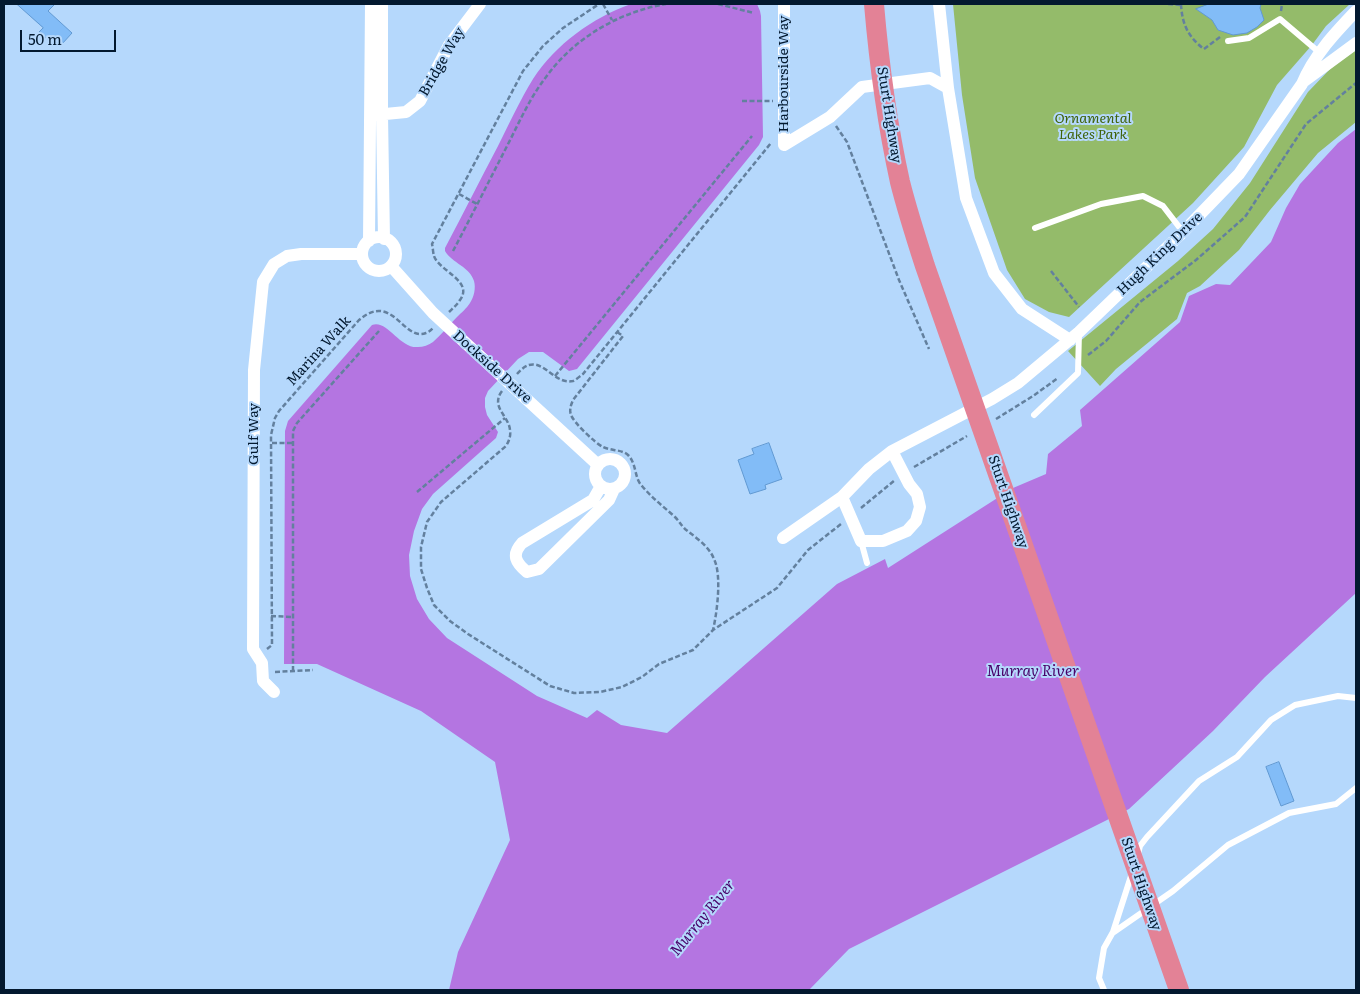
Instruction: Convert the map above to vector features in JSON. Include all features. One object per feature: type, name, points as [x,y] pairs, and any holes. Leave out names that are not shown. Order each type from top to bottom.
[{"type":"highway","name":"Sturt Highway","points":[[874,4],[888,118],[900,182],[912,224],[1179,990]]},
{"type":"street","points":[[371,4],[384,239]]},
{"type":"street","points":[[369,241],[379,238],[384,239],[393,246],[396,256],[391,266],[386,270],[375,271],[366,265],[362,254],[369,241],[382,4]]},
{"type":"street","name":"Bridge Way","points":[[376,115],[406,112],[420,101],[449,45],[480,4]]},
{"type":"street","name":"Harbourside Way","points":[[784,4],[784,145],[830,117]]},
{"type":"street","points":[[939,4],[948,88],[966,198],[994,273],[1022,309],[1075,336]]},
{"type":"street","name":"Hugh King Drive","points":[[783,538],[842,497],[869,469],[892,451],[992,399],[1018,383],[1075,336],[1183,232],[1239,174],[1302,84],[1309,67],[1319,52],[1356,11]]},
{"type":"street","name":"Hugh King Drive","points":[[1302,84],[1356,43]]},
{"type":"street","points":[[830,117],[862,87],[930,78],[948,88]]},
{"type":"street","name":"Gulf Way","points":[[274,692],[263,681],[262,663],[253,649],[254,370],[263,282],[274,264],[287,256],[301,254],[362,254]]},
{"type":"street","name":"Dockside Drive","points":[[391,266],[433,313],[598,464]]},
{"type":"street","points":[[842,497],[861,541],[883,541],[907,531],[916,521],[920,507],[917,494],[909,484],[892,451]]},
{"type":"street","points":[[600,486],[593,500],[522,543],[516,549],[515,558],[520,566],[527,572],[539,569],[609,500],[614,489],[621,484],[625,477],[625,468],[620,462],[612,458],[604,459],[598,464],[594,472],[595,480],[600,486],[614,489]]},
{"type":"lane","points":[[1228,41],[1249,38],[1280,20],[1319,52],[1329,63]]},
{"type":"lane","points":[[1036,228],[1100,204],[1143,196],[1163,206],[1183,232]]},
{"type":"lane","points":[[1034,415],[1078,373],[1075,336]]},
{"type":"lane","points":[[861,541],[867,563]]},
{"type":"lane","points":[[1104,990],[1099,978],[1104,948],[1113,932],[1140,846],[1147,837],[1199,781],[1237,757],[1271,720],[1295,705],[1338,696],[1356,698]]},
{"type":"lane","points":[[1113,932],[1173,891],[1228,845],[1289,813],[1336,804],[1356,788]]},
{"type":"path","points":[[447,314],[463,295],[462,286],[458,279],[442,267],[434,257],[432,244],[523,71],[542,46],[563,28],[599,4]]},
{"type":"path","points":[[603,4],[612,21]]},
{"type":"path","points":[[453,251],[528,105],[545,77],[577,43],[612,21],[637,10],[666,4]]},
{"type":"path","points":[[718,4],[754,12]]},
{"type":"path","points":[[1168,4],[1181,4],[1184,25],[1196,43],[1204,49],[1227,32]]},
{"type":"path","points":[[742,101],[774,101]]},
{"type":"path","points":[[830,117],[847,142],[899,280],[929,349]]},
{"type":"path","points":[[555,376],[752,136]]},
{"type":"path","points":[[458,194],[478,204]]},
{"type":"path","points":[[1051,271],[1079,307]]},
{"type":"path","name":"Marina Walk","points":[[256,654],[272,645],[271,435],[279,411],[359,320],[366,315],[376,311],[389,313],[413,332],[420,334],[434,328]]},
{"type":"path","points":[[293,671],[293,431],[297,423],[379,331]]},
{"type":"path","points":[[617,332],[623,336],[573,400],[570,410],[575,422],[602,447],[627,454],[632,461],[639,484],[704,545],[714,558],[718,587],[713,630]]},
{"type":"path","points":[[417,492],[505,418]]},
{"type":"path","points":[[272,443],[293,443]]},
{"type":"path","points":[[271,616],[294,617]]},
{"type":"path","points":[[274,677],[275,671],[312,670]]},
{"type":"green space","name":"Ornamental Lakes Park","points":[[953,4],[1350,4],[1326,26],[1277,85],[1244,147],[1193,203],[1069,317],[1049,312],[1025,299],[1007,270],[975,178],[962,95]]},
{"type":"green space","points":[[1356,50],[1356,122],[1318,153],[1239,250],[1200,286],[1187,293],[1177,319],[1116,369],[1100,386],[1068,351],[1178,261],[1213,229],[1250,183],[1308,92],[1331,68]]},
{"type":"water","name":"Murray River","points":[[631,4],[757,4],[761,16],[763,137],[759,145],[577,369],[569,371],[543,352],[529,352],[518,359],[488,391],[485,398],[485,407],[487,415],[498,432],[496,438],[433,494],[422,509],[414,531],[409,555],[410,576],[417,599],[429,619],[447,638],[537,696],[587,718],[597,710],[621,725],[667,733],[837,584],[885,559],[888,568],[1013,488],[1046,474],[1048,454],[1082,426],[1080,410],[1180,322],[1189,296],[1216,284],[1230,285],[1271,242],[1286,208],[1300,184],[1338,143],[1356,129],[1356,593],[1265,677],[1213,731],[1129,809],[849,949],[809,990],[449,990],[458,952],[510,840],[495,762],[421,711],[317,664],[284,664],[285,431],[288,421],[372,325],[378,324],[383,326],[405,344],[422,347],[433,342],[467,307],[474,295],[474,281],[469,272],[448,255],[445,248],[524,95],[542,66],[564,44],[602,17]]},
{"type":"building","points":[[17,4],[55,4],[48,11],[72,33],[62,44],[59,41],[57,43],[50,37],[48,40],[39,32],[43,28]]},
{"type":"building","points":[[1209,4],[1261,4],[1260,8],[1264,20],[1247,33],[1233,35],[1218,30],[1212,20],[1196,9]]},
{"type":"building","points":[[769,443],[782,479],[765,485],[766,489],[750,494],[738,460],[754,454],[752,449]]},
{"type":"building","points":[[1279,762],[1294,801],[1281,806],[1266,767]]}]
